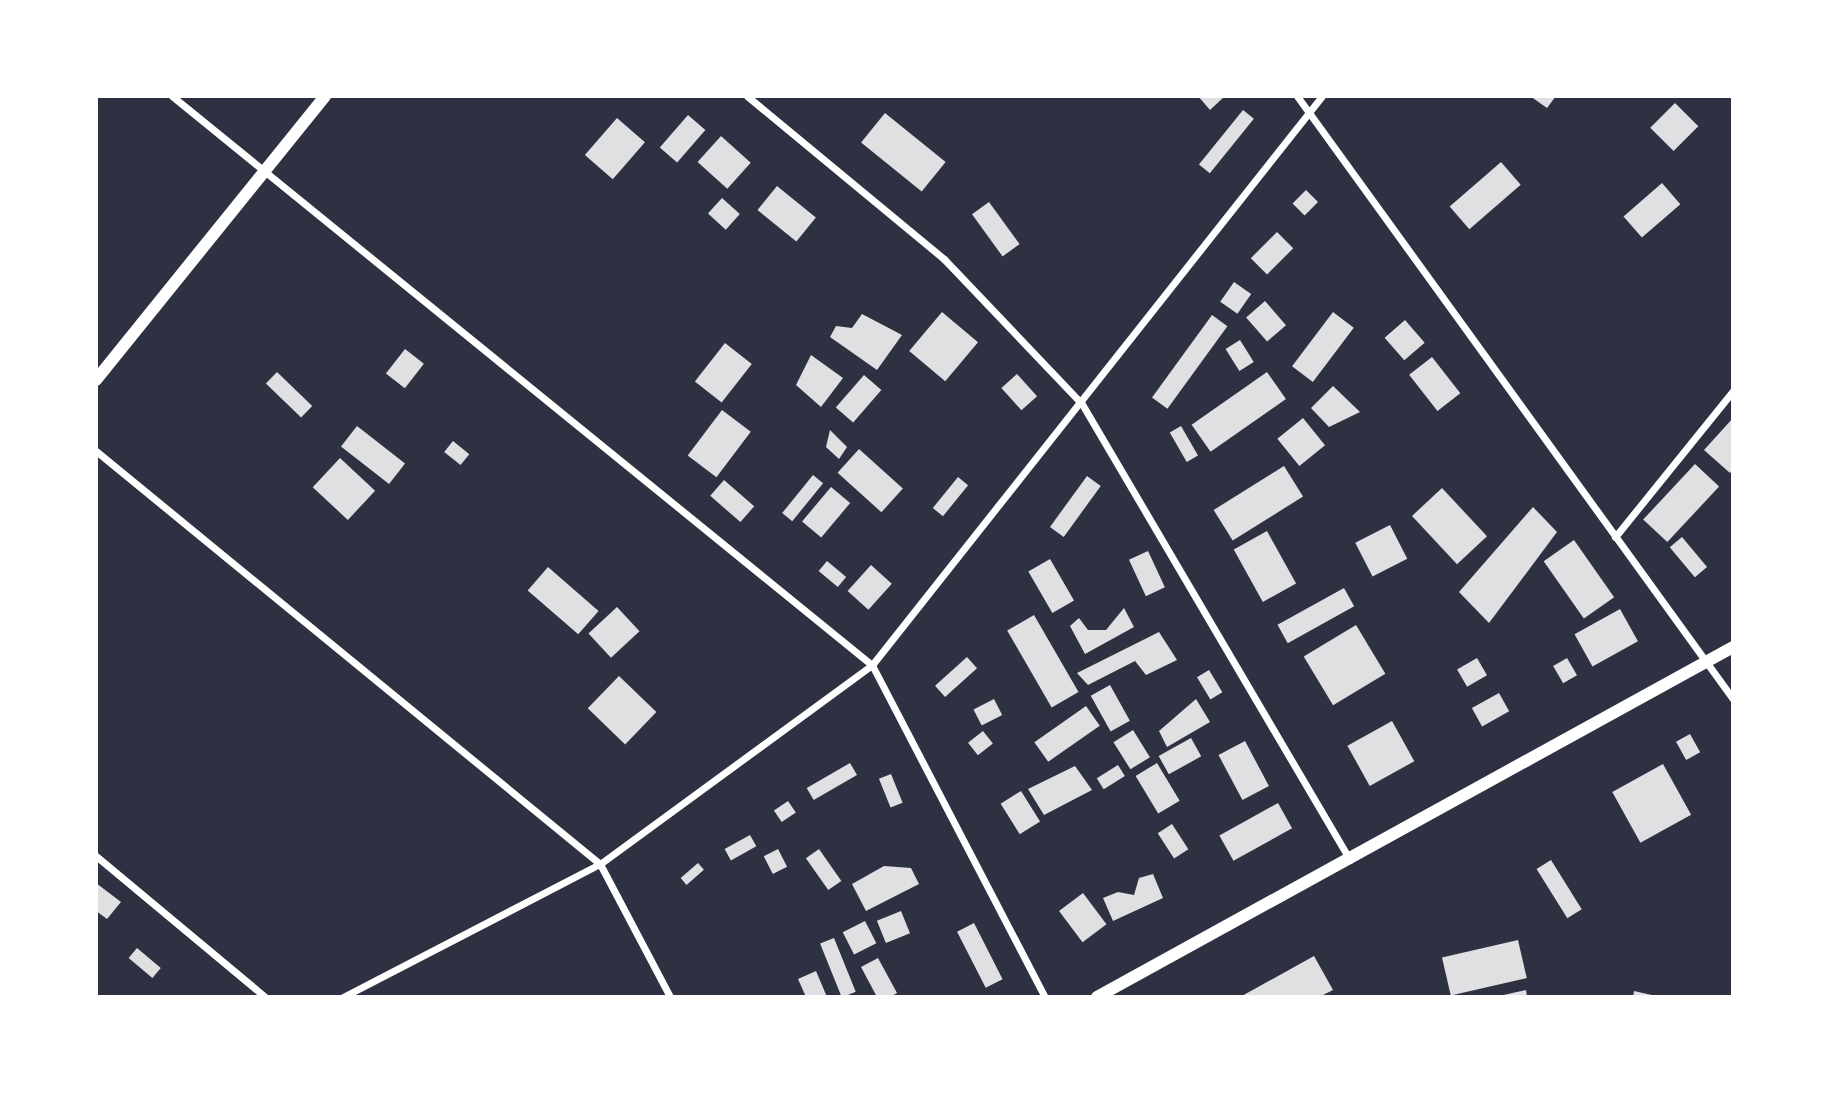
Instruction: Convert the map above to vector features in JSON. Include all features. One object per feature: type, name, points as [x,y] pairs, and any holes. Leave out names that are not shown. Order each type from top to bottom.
[{"type":"street","points":[[172,96],[872,665],[1045,997]]},
{"type":"street","points":[[96,380],[325,96]]},
{"type":"street","points":[[747,96],[944,259],[1082,404],[1350,860]]},
{"type":"street","points":[[1297,96],[1733,699]]},
{"type":"street","points":[[343,997],[600,864],[872,665],[1082,404],[1322,96]]},
{"type":"street","points":[[1615,537],[1733,391]]},
{"type":"street","points":[[96,452],[600,864],[670,997]]},
{"type":"street","points":[[1103,995],[1733,647]]},
{"type":"street","points":[[96,856],[265,997]]},
{"type":"building","points":[[1198,96],[1225,96],[1210,110]]},
{"type":"building","points":[[1530,96],[1556,96],[1547,108]]},
{"type":"building","points":[[1675,103],[1698,126],[1674,151],[1650,128]]},
{"type":"building","points":[[1243,110],[1254,119],[1210,173],[1199,164]]},
{"type":"building","points":[[885,113],[946,162],[922,192],[861,143]]},
{"type":"building","points":[[688,115],[705,130],[677,163],[660,147]]},
{"type":"building","points":[[617,118],[645,142],[613,179],[585,155]]},
{"type":"building","points":[[721,136],[751,163],[727,189],[698,162]]},
{"type":"building","points":[[1501,162],[1521,185],[1469,229],[1450,207]]},
{"type":"building","points":[[1662,183],[1680,204],[1642,238],[1624,216]]},
{"type":"building","points":[[777,186],[816,217],[796,242],[757,210]]},
{"type":"building","points":[[1306,190],[1318,202],[1305,215],[1293,203]]},
{"type":"building","points":[[722,198],[740,214],[726,230],[708,214]]},
{"type":"building","points":[[989,202],[1020,244],[1003,256],[972,214]]},
{"type":"building","points":[[1277,232],[1293,248],[1267,274],[1251,258]]},
{"type":"building","points":[[1234,282],[1251,294],[1237,314],[1220,302]]},
{"type":"building","points":[[1265,301],[1286,325],[1267,342],[1246,317]]},
{"type":"building","points":[[942,312],[978,342],[945,381],[909,351]]},
{"type":"building","points":[[1333,312],[1354,328],[1313,382],[1292,366]]},
{"type":"building","points":[[862,314],[902,335],[877,370],[830,337],[836,326],[852,328]]},
{"type":"building","points":[[1212,315],[1227,326],[1167,409],[1152,398]]},
{"type":"building","points":[[1405,320],[1425,343],[1404,360],[1385,338]]},
{"type":"building","points":[[1240,340],[1254,362],[1239,371],[1226,349]]},
{"type":"building","points":[[725,343],[752,364],[722,403],[695,382]]},
{"type":"building","points":[[405,349],[424,364],[405,388],[386,373]]},
{"type":"building","points":[[811,355],[843,378],[821,407],[796,385]]},
{"type":"building","points":[[1432,357],[1460,393],[1437,411],[1409,375]]},
{"type":"building","points":[[277,372],[312,406],[301,418],[266,384]]},
{"type":"building","points":[[1267,372],[1286,399],[1211,452],[1192,425]]},
{"type":"building","points":[[1017,374],[1037,396],[1021,410],[1001,388]]},
{"type":"building","points":[[864,375],[881,390],[853,423],[836,407]]},
{"type":"building","points":[[1333,386],[1360,412],[1329,427],[1311,408]]},
{"type":"building","points":[[722,410],[751,432],[716,477],[688,456]]},
{"type":"building","points":[[1303,418],[1325,445],[1299,466],[1277,439]]},
{"type":"building","points":[[1733,418],[1733,469],[1730,473],[1704,450]]},
{"type":"building","points":[[357,426],[405,464],[389,484],[341,446]]},
{"type":"building","points":[[1181,426],[1198,455],[1187,462],[1170,432]]},
{"type":"building","points":[[830,430],[847,447],[839,459],[826,447]]},
{"type":"building","points":[[453,441],[469,454],[461,465],[444,452]]},
{"type":"building","points":[[859,449],[903,488],[881,512],[838,473]]},
{"type":"building","points":[[340,458],[375,491],[348,520],[313,487]]},
{"type":"building","points":[[1695,464],[1719,487],[1667,542],[1643,520]]},
{"type":"building","points":[[1284,466],[1303,497],[1233,541],[1214,510]]},
{"type":"building","points":[[813,475],[823,483],[792,521],[782,513]]},
{"type":"building","points":[[1087,476],[1101,486],[1064,537],[1050,527]]},
{"type":"building","points":[[958,477],[968,485],[943,516],[933,508]]},
{"type":"building","points":[[724,480],[754,506],[740,522],[710,496]]},
{"type":"building","points":[[831,487],[850,503],[821,538],[802,521]]},
{"type":"building","points":[[1442,488],[1487,536],[1457,564],[1412,516]]},
{"type":"building","points":[[1533,507],[1557,532],[1489,623],[1459,592]]},
{"type":"building","points":[[1390,525],[1407,559],[1373,577],[1355,543]]},
{"type":"building","points":[[1267,531],[1296,583],[1263,602],[1234,549]]},
{"type":"building","points":[[1682,537],[1707,567],[1695,577],[1670,547]]},
{"type":"building","points":[[1574,540],[1614,597],[1584,619],[1544,561]]},
{"type":"building","points":[[1148,551],[1165,587],[1146,596],[1129,560]]},
{"type":"building","points":[[1050,559],[1074,601],[1052,613],[1028,572]]},
{"type":"building","points":[[827,561],[846,577],[838,587],[819,571]]},
{"type":"building","points":[[871,565],[892,584],[868,610],[848,591]]},
{"type":"building","points":[[548,567],[599,611],[578,634],[528,590]]},
{"type":"building","points":[[1344,588],[1354,606],[1288,643],[1278,625]]},
{"type":"building","points":[[617,607],[640,631],[611,658],[588,634]]},
{"type":"building","points":[[1124,608],[1134,627],[1085,654],[1070,626],[1079,618],[1088,630],[1106,630]]},
{"type":"building","points":[[1620,609],[1638,641],[1592,667],[1575,634]]},
{"type":"building","points":[[1034,615],[1078,692],[1052,708],[1007,630]]},
{"type":"building","points":[[1356,625],[1385,674],[1333,705],[1304,656]]},
{"type":"building","points":[[1159,632],[1177,660],[1146,675],[1135,661],[1088,685],[1077,673]]},
{"type":"building","points":[[967,657],[977,668],[945,697],[935,686]]},
{"type":"building","points":[[1477,658],[1487,675],[1467,687],[1457,670]]},
{"type":"building","points":[[1567,658],[1577,675],[1563,683],[1553,666]]},
{"type":"building","points":[[1209,670],[1222,692],[1210,699],[1197,677]]},
{"type":"building","points":[[619,676],[656,712],[625,744],[588,708]]},
{"type":"building","points":[[1110,685],[1130,721],[1111,732],[1091,696]]},
{"type":"building","points":[[1499,693],[1509,711],[1482,726],[1472,708]]},
{"type":"building","points":[[994,699],[1002,715],[982,725],[974,709]]},
{"type":"building","points":[[1196,699],[1210,722],[1167,747],[1159,731]]},
{"type":"building","points":[[1086,706],[1100,726],[1048,762],[1034,742]]},
{"type":"building","points":[[1392,721],[1414,761],[1370,786],[1347,746]]},
{"type":"building","points":[[1133,730],[1150,757],[1130,769],[1113,742]]},
{"type":"building","points":[[983,731],[993,744],[978,755],[968,743]]},
{"type":"building","points":[[1690,734],[1700,752],[1686,760],[1676,742]]},
{"type":"building","points":[[1191,738],[1201,756],[1169,774],[1159,756]]},
{"type":"building","points":[[1245,741],[1269,786],[1242,800],[1219,755]]},
{"type":"building","points":[[850,763],[857,775],[814,800],[807,788]]},
{"type":"building","points":[[1157,763],[1180,801],[1158,814],[1136,776]]},
{"type":"building","points":[[1663,764],[1691,815],[1640,843],[1612,792]]},
{"type":"building","points":[[1118,765],[1125,776],[1104,789],[1097,778]]},
{"type":"building","points":[[1075,766],[1092,790],[1044,815],[1028,789]]},
{"type":"building","points":[[891,774],[903,803],[891,808],[879,779]]},
{"type":"building","points":[[1021,791],[1040,822],[1020,834],[1001,804]]},
{"type":"building","points":[[788,801],[796,813],[782,822],[774,811]]},
{"type":"building","points":[[1278,803],[1292,828],[1233,861],[1219,835]]},
{"type":"building","points":[[1172,824],[1188,849],[1174,858],[1158,833]]},
{"type":"building","points":[[750,835],[756,846],[731,860],[725,849]]},
{"type":"building","points":[[778,849],[787,867],[773,874],[764,856]]},
{"type":"building","points":[[819,849],[841,881],[828,890],[806,858]]},
{"type":"building","points":[[1551,860],[1582,909],[1567,918],[1537,869]]},
{"type":"building","points":[[698,863],[704,870],[687,885],[681,878]]},
{"type":"building","points":[[884,866],[911,868],[919,884],[866,911],[852,884]]},
{"type":"building","points":[[1153,874],[1163,898],[1113,921],[1103,898],[1118,892],[1134,895],[1139,878]]},
{"type":"building","points":[[96,883],[121,902],[107,919],[96,911]]},
{"type":"building","points":[[1083,893],[1106,924],[1083,942],[1059,911]]},
{"type":"building","points":[[901,911],[910,933],[886,943],[877,921]]},
{"type":"building","points":[[865,921],[876,943],[854,955],[843,932]]},
{"type":"building","points":[[974,923],[1003,979],[986,988],[957,932]]},
{"type":"building","points":[[834,938],[856,992],[842,997],[820,944]]},
{"type":"building","points":[[1518,940],[1527,978],[1451,996],[1442,958]]},
{"type":"building","points":[[137,948],[161,968],[152,978],[129,958]]},
{"type":"building","points":[[1314,956],[1333,990],[1319,997],[1240,997]]},
{"type":"building","points":[[878,958],[897,993],[890,997],[877,997],[861,967]]},
{"type":"building","points":[[816,971],[827,997],[806,997],[798,979]]},
{"type":"building","points":[[1526,990],[1527,997],[1499,997],[1499,996]]},
{"type":"building","points":[[1634,991],[1656,996],[1633,997]]}]
